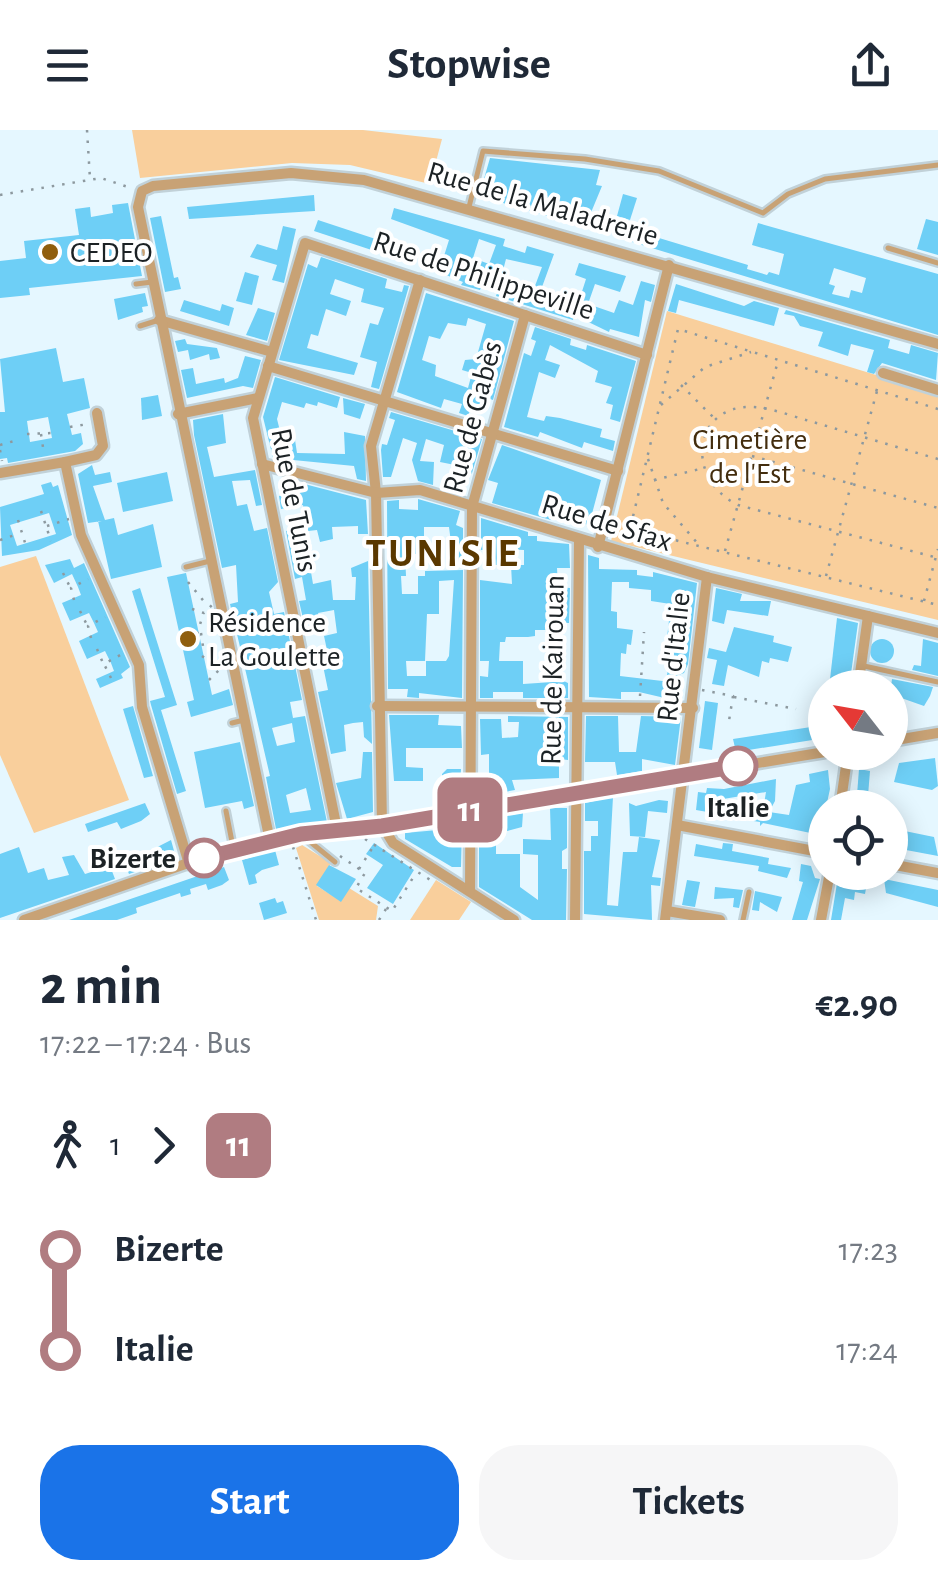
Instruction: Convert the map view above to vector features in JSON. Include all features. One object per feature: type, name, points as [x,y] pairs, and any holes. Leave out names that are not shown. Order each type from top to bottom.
[{"type":"street","name":"Rue de la Maladrerie","points":[[142,191],[153,186],[291,173],[364,180],[938,344]]},
{"type":"street","points":[[142,191],[138,206],[210,561],[213,604],[232,665],[270,841]]},
{"type":"street","name":"Rue de Philippeville","points":[[305,243],[647,355]]},
{"type":"street","name":"Rue de Tunis","points":[[305,243],[253,418],[337,829]]},
{"type":"street","points":[[598,547],[670,265]]},
{"type":"street","points":[[420,280],[371,446],[376,493],[382,826],[393,843],[470,892],[500,905],[514,920]]},
{"type":"street","name":"Rue de Gabès","points":[[470,892],[472,506],[525,316]]},
{"type":"street","points":[[159,320],[272,352]]},
{"type":"street","points":[[268,366],[618,470]]},
{"type":"street","points":[[882,373],[938,390]]},
{"type":"street","points":[[178,414],[258,398]]},
{"type":"street","points":[[2,473],[96,455],[103,446],[97,413]]},
{"type":"street","points":[[65,462],[77,516],[141,677],[142,707],[189,864]]},
{"type":"street","name":"Rue de Sfax","points":[[262,464],[376,493],[420,490],[707,578],[938,633]]},
{"type":"street","name":"Rue de Kairouan","points":[[575,920],[579,541]]},
{"type":"street","name":"Rue d'Italie","points":[[666,916],[707,578]]},
{"type":"street","points":[[860,670],[868,616]]},
{"type":"street","points":[[377,706],[693,708]]},
{"type":"street","points":[[908,738],[938,733]]},
{"type":"street","points":[[24,920],[234,850],[301,834],[382,826],[808,755]]},
{"type":"street","points":[[677,825],[808,849]]},
{"type":"street","points":[[908,867],[938,873]]},
{"type":"street","points":[[821,920],[827,890]]},
{"type":"street","points":[[666,916],[720,920]]},
{"type":"lane","points":[[469,207],[484,151],[585,158],[659,170],[763,213],[788,194],[825,179],[938,165]]},
{"type":"lane","points":[[888,248],[938,262]]},
{"type":"lane","points":[[136,284],[152,282]]},
{"type":"lane","points":[[140,326],[159,320]]},
{"type":"lane","points":[[186,568],[210,561]]},
{"type":"lane","points":[[861,665],[938,682]]},
{"type":"lane","points":[[232,723],[244,720]]},
{"type":"lane","points":[[226,811],[234,850]]},
{"type":"lane","points":[[301,834],[313,849],[335,862]]},
{"type":"lane","points":[[744,920],[749,892]]},
{"type":"path","points":[[87,130],[90,180]]},
{"type":"path","points":[[0,195],[100,178],[142,191]]},
{"type":"path","points":[[938,409],[678,329],[630,529],[938,605]]},
{"type":"path","points":[[660,406],[680,384],[705,366],[752,352]]},
{"type":"path","points":[[724,552],[778,360]]},
{"type":"path","points":[[680,384],[716,420]]},
{"type":"path","points":[[826,578],[877,390]]},
{"type":"path","points":[[937,557],[738,505],[719,496],[702,468],[703,443],[716,420],[731,411],[765,408],[938,459]]},
{"type":"path","points":[[70,427],[84,424]]},
{"type":"path","points":[[27,434],[53,434]]},
{"type":"path","points":[[40,434],[46,466]]},
{"type":"path","points":[[2,473],[0,447],[14,441]]},
{"type":"path","points":[[648,456],[653,480],[680,526],[700,546]]},
{"type":"path","points":[[752,456],[938,508]]},
{"type":"path","points":[[653,480],[702,468]]},
{"type":"path","points":[[41,510],[51,541]]},
{"type":"path","points":[[46,526],[77,516]]},
{"type":"path","points":[[18,520],[26,546]]},
{"type":"path","points":[[0,540],[20,534]]},
{"type":"path","points":[[924,602],[938,549]]},
{"type":"path","points":[[63,573],[74,600]]},
{"type":"path","points":[[70,588],[98,574]]},
{"type":"path","points":[[188,582],[213,604],[204,613],[199,633],[203,655],[219,668]]},
{"type":"path","points":[[192,609],[204,613]]},
{"type":"path","points":[[80,611],[91,638]]},
{"type":"path","points":[[88,626],[116,611]]},
{"type":"path","points":[[640,707],[644,632]]},
{"type":"path","points":[[104,664],[132,648]]},
{"type":"path","points":[[97,649],[110,678]]},
{"type":"path","points":[[209,680],[219,668],[232,665]]},
{"type":"path","points":[[695,688],[796,709]]},
{"type":"path","points":[[728,727],[733,696]]},
{"type":"path","points":[[352,828],[431,883],[439,872]]},
{"type":"path","points":[[288,837],[316,920]]},
{"type":"path","points":[[359,869],[374,846]]},
{"type":"path","points":[[332,851],[365,873],[356,888],[392,911],[416,873]]},
{"type":"path","points":[[379,920],[387,908]]},
{"type":"green space","points":[[132,130],[363,130],[442,139],[430,184],[350,165],[292,163],[140,178]]},
{"type":"green space","name":"Cimetière de l'Est","points":[[667,311],[938,394],[938,620],[611,541]]},
{"type":"green space","points":[[36,556],[129,800],[34,833],[0,755],[0,567]]},
{"type":"green space","points":[[302,845],[331,863],[317,886],[341,901],[349,888],[378,906],[376,920],[319,920],[296,848]]},
{"type":"green space","points":[[436,880],[471,902],[459,920],[410,920]]},
{"type":"building","points":[[490,158],[600,170],[596,185],[602,186],[585,227],[479,196]]},
{"type":"building","points":[[623,194],[637,198],[630,220],[617,216]]},
{"type":"building","points":[[314,195],[315,211],[189,219],[187,207]]},
{"type":"building","points":[[128,203],[142,276],[29,288],[30,295],[0,298],[0,261],[26,258],[24,241],[79,235],[75,209],[90,207],[91,217],[113,213],[112,205]]},
{"type":"building","points":[[394,208],[505,239],[503,246],[525,253],[527,246],[554,254],[542,287],[546,293],[578,304],[586,279],[575,275],[579,263],[626,276],[620,292],[595,284],[588,304],[614,313],[619,300],[633,305],[641,281],[655,285],[651,302],[645,300],[639,337],[610,329],[609,332],[574,315],[573,320],[496,296],[499,287],[483,282],[480,290],[461,285],[463,282],[439,272],[449,240],[391,219]],"holes":[[[479,239],[496,245],[489,264],[473,258]],[[506,259],[542,267],[532,294],[510,287],[512,281],[501,278]]]},
{"type":"building","points":[[161,216],[174,278],[178,277],[181,289],[165,292],[150,218]]},
{"type":"building","points":[[926,219],[938,222],[938,255],[917,249]]},
{"type":"building","points":[[318,220],[418,253],[414,264],[314,231]]},
{"type":"building","points":[[758,223],[938,274],[938,335],[632,242],[636,231],[748,265],[747,269],[779,275],[784,254],[752,245]],"holes":[[[834,268],[866,278],[862,293],[851,290],[849,298],[832,294],[835,286],[829,284]]]},
{"type":"building","points":[[283,226],[296,229],[284,283],[272,280],[277,265],[250,257],[257,244],[277,250]]},
{"type":"building","points":[[321,257],[387,279],[385,288],[402,292],[404,285],[409,286],[379,389],[371,387],[377,362],[360,357],[370,323],[378,325],[384,308],[361,302],[364,289],[335,279],[330,294],[351,301],[346,316],[326,309],[318,336],[311,334],[307,348],[358,363],[354,375],[279,360],[308,264],[317,268]]},
{"type":"building","points":[[245,272],[259,276],[252,305],[236,301]]},
{"type":"building","points":[[676,284],[744,306],[754,301],[779,308],[774,326],[679,300],[676,313],[668,311]]},
{"type":"building","points":[[145,293],[148,306],[142,307],[143,312],[118,320],[114,299]]},
{"type":"building","points":[[426,293],[514,321],[493,400],[485,397],[481,408],[472,405],[468,416],[459,413],[462,404],[444,399],[441,408],[397,392]],"holes":[[[468,318],[486,324],[476,359],[465,360],[462,370],[472,373],[468,388],[435,376],[436,365],[422,360],[429,336],[440,339],[448,323],[466,326]]]},
{"type":"building","points":[[184,300],[220,311],[222,304],[234,308],[229,326],[180,311]]},
{"type":"building","points":[[258,308],[275,313],[267,341],[246,335]]},
{"type":"building","points":[[786,310],[890,340],[888,348],[909,354],[911,345],[938,353],[936,380],[882,363],[874,374],[867,372],[874,350],[851,344],[848,356],[818,346],[823,332],[800,326],[794,316],[784,314]]},
{"type":"building","points":[[535,327],[571,339],[570,345],[586,350],[587,345],[636,361],[620,422],[610,419],[613,405],[606,403],[612,387],[595,382],[598,371],[550,345],[545,360],[560,365],[555,378],[539,372],[527,417],[544,421],[546,416],[560,418],[602,429],[600,437],[615,441],[613,451],[584,442],[582,448],[540,432],[538,437],[504,427],[524,353],[531,356],[536,341],[531,339]]},
{"type":"building","points":[[185,339],[187,344],[217,348],[220,358],[210,360],[209,354],[190,360],[188,350],[178,352],[175,341]]},
{"type":"building","points":[[56,348],[63,382],[84,378],[90,408],[67,414],[72,435],[81,433],[83,444],[75,451],[8,463],[7,458],[0,459],[0,412],[5,412],[0,359]],"holes":[[[48,417],[52,438],[30,442],[27,421]]]},
{"type":"building","points":[[245,356],[261,360],[253,388],[243,386],[187,398],[181,370],[193,368],[196,384],[224,378],[225,383],[238,378]]},
{"type":"building","points":[[275,377],[340,397],[337,408],[318,402],[317,406],[306,403],[304,408],[282,402],[277,419],[285,451],[288,441],[295,440],[297,453],[345,454],[344,432],[365,436],[366,481],[357,479],[354,466],[273,458],[263,417]]},
{"type":"building","points":[[158,395],[162,416],[142,420],[141,398]]},
{"type":"building","points":[[343,398],[365,404],[360,419],[344,414]]},
{"type":"building","points":[[391,412],[482,439],[468,478],[458,475],[460,466],[440,462],[444,445],[426,439],[420,461],[434,462],[433,485],[418,481],[412,460],[417,443],[403,438],[391,477],[383,477],[381,450],[382,444],[387,445],[395,420],[389,418]]},
{"type":"building","points":[[223,414],[226,443],[207,447],[214,477],[255,470],[262,505],[256,506],[250,480],[232,481],[237,506],[247,504],[254,531],[267,528],[278,582],[269,592],[274,614],[284,612],[302,700],[290,702],[293,718],[305,716],[327,822],[276,829],[266,777],[270,776],[230,604],[238,602],[236,565],[222,568],[193,420]],"holes":[[[292,723],[295,742],[277,746],[272,728]],[[306,788],[311,810],[290,813],[286,795]]]},
{"type":"building","points":[[502,445],[601,480],[589,525],[552,516],[551,520],[492,503],[498,483],[488,480]]},
{"type":"building","points":[[92,465],[95,475],[110,472],[112,482],[93,486],[105,520],[114,518],[118,535],[153,524],[162,567],[111,579],[98,522],[88,523],[78,474]]},
{"type":"building","points":[[167,472],[173,501],[123,512],[117,483]]},
{"type":"building","points":[[289,480],[366,500],[368,534],[358,534],[358,526],[332,527],[333,539],[320,542],[317,530],[308,531],[303,505],[281,509],[279,496],[291,493]]},
{"type":"building","points":[[41,485],[58,485],[72,535],[39,550],[2,556],[0,507],[44,494]],"holes":[[[49,513],[56,534],[17,546],[10,525]]]},
{"type":"building","points":[[418,499],[460,511],[456,525],[463,528],[463,565],[454,566],[449,527],[424,527],[424,554],[405,554],[406,576],[401,576],[402,594],[418,594],[418,576],[425,576],[425,571],[463,570],[462,698],[419,693],[419,698],[407,697],[408,689],[388,689],[387,501],[399,500],[399,509],[418,510]],"holes":[[[454,580],[446,661],[426,661],[426,676],[407,676],[406,661],[425,661],[427,614],[439,614],[439,581]]]},
{"type":"building","points":[[481,518],[528,532],[528,536],[537,536],[537,541],[569,544],[570,568],[557,568],[558,587],[570,588],[569,623],[564,623],[562,635],[565,667],[554,666],[552,630],[535,630],[535,636],[506,637],[505,642],[500,642],[499,661],[523,661],[523,684],[553,682],[553,676],[568,683],[568,698],[523,698],[523,692],[493,692],[493,698],[480,698],[480,676],[488,677],[489,661],[480,661],[480,580],[512,584],[511,565],[524,565],[524,550],[502,549],[502,565],[491,565],[491,550],[481,550]]},
{"type":"building","points":[[298,528],[302,562],[309,560],[313,584],[331,580],[333,600],[355,600],[356,577],[352,577],[351,568],[368,561],[372,744],[364,737],[363,722],[344,725],[346,751],[331,754],[318,692],[328,690],[321,656],[327,650],[324,636],[337,633],[334,610],[318,613],[320,619],[304,623],[299,601],[306,600],[302,577],[295,579],[286,531]]},
{"type":"building","points":[[588,555],[599,558],[599,569],[637,570],[637,575],[653,577],[653,572],[697,583],[688,664],[684,673],[676,676],[667,675],[672,647],[666,646],[670,612],[676,612],[677,605],[651,601],[651,590],[629,588],[629,582],[612,582],[611,611],[617,612],[617,628],[633,630],[631,645],[627,644],[626,654],[621,653],[620,676],[671,682],[669,699],[639,692],[621,692],[621,699],[589,697]]},
{"type":"building","points":[[70,559],[74,568],[84,563],[130,667],[121,674],[123,678],[100,688],[96,679],[114,671],[111,663],[105,651],[87,659],[79,641],[98,632],[94,623],[89,613],[70,621],[62,603],[81,595],[78,587],[72,574],[54,583],[45,565]]},
{"type":"building","name":"Résidence La Goulette","points":[[186,573],[212,695],[229,689],[233,705],[191,717],[187,702],[194,700],[167,577]]},
{"type":"building","points":[[140,588],[177,705],[161,710],[186,791],[177,794],[150,701],[165,697],[132,591]]},
{"type":"building","points":[[716,588],[742,594],[740,601],[771,601],[768,616],[727,610],[724,624],[712,621]]},
{"type":"building","points":[[837,618],[858,623],[851,670],[831,670]]},
{"type":"building","points":[[734,627],[774,636],[773,642],[792,647],[788,662],[770,658],[769,663],[762,661],[759,677],[728,665],[724,686],[712,684],[717,660],[707,658],[709,648],[726,652]]},
{"type":"building","points":[[882,639],[894,651],[882,663],[870,651]]},
{"type":"building","points":[[923,639],[938,643],[938,676],[912,670],[914,665],[921,666]]},
{"type":"building","points":[[908,682],[933,687],[924,706],[908,700]]},
{"type":"building","points":[[705,701],[718,703],[712,750],[699,748]]},
{"type":"building","points":[[133,706],[153,776],[144,778],[123,709]]},
{"type":"building","points":[[389,715],[439,715],[438,725],[461,726],[462,748],[406,748],[406,767],[423,768],[423,781],[394,781]]},
{"type":"building","points":[[508,716],[568,717],[568,760],[559,759],[559,778],[512,780],[515,790],[479,797],[479,775],[489,775],[489,754],[481,755],[480,719],[501,719],[502,738],[518,737],[519,722],[508,722]]},
{"type":"building","points":[[586,716],[618,716],[619,752],[636,752],[641,716],[681,717],[675,765],[642,759],[642,771],[617,775],[615,762],[585,762]]},
{"type":"building","points":[[808,727],[808,741],[736,752],[733,739]]},
{"type":"building","points":[[240,742],[254,806],[244,809],[242,801],[205,808],[194,752]]},
{"type":"building","points":[[363,752],[372,752],[373,812],[347,819],[336,783],[361,778]]},
{"type":"building","points":[[935,758],[938,786],[932,790],[894,782],[897,770],[908,770],[908,762]]},
{"type":"building","points":[[447,769],[461,769],[459,800],[450,802],[450,792],[442,791],[442,774]]},
{"type":"building","points":[[828,770],[830,790],[808,790],[808,832],[763,823],[760,826],[760,822],[734,818],[726,810],[725,815],[696,810],[698,792],[706,793],[707,788],[724,789],[776,779],[775,801],[769,812],[789,815],[796,785],[810,782],[809,774]],"holes":[[[766,792],[763,810],[711,801]]]},
{"type":"building","points":[[859,770],[870,771],[868,790],[857,790]]},
{"type":"building","points":[[613,797],[607,905],[618,906],[623,852],[637,852],[639,837],[660,840],[652,877],[661,878],[660,886],[651,885],[652,920],[584,914],[584,851],[591,851],[591,836],[598,836],[598,821],[585,821],[585,803]]},
{"type":"building","points":[[668,801],[667,813],[648,811],[645,837],[630,836],[629,803],[636,806]]},
{"type":"building","points":[[145,803],[150,814],[141,821],[121,829],[117,822],[88,832],[85,824]]},
{"type":"building","points":[[550,808],[567,808],[567,848],[562,851],[562,869],[567,869],[566,920],[532,920],[479,887],[479,838],[488,838],[485,819],[523,813],[522,827],[496,834],[496,854],[520,854],[520,887],[538,900],[538,855],[523,854],[523,839],[551,840]]},
{"type":"building","points":[[457,824],[462,826],[461,867],[452,867],[405,839],[405,833],[448,829]]},
{"type":"building","points":[[908,832],[934,837],[938,856],[908,850]]},
{"type":"building","points":[[171,840],[176,858],[129,874],[122,857],[132,854],[134,859]]},
{"type":"building","points":[[374,843],[414,870],[393,904],[367,888],[383,865],[366,854]]},
{"type":"building","points":[[723,843],[733,844],[732,851],[769,858],[768,864],[791,868],[787,878],[758,871],[759,866],[694,856],[696,844],[722,849]]},
{"type":"building","points":[[19,847],[28,873],[44,868],[48,880],[69,875],[62,857],[74,855],[85,874],[101,869],[98,861],[107,858],[115,879],[0,918],[0,854]]},
{"type":"building","points":[[275,850],[279,865],[262,870],[255,875],[257,883],[249,885],[242,860]]},
{"type":"building","points":[[801,864],[808,865],[808,890],[817,890],[807,920],[792,920],[803,882],[799,881]]},
{"type":"building","points":[[329,865],[356,879],[341,902],[316,885]]},
{"type":"building","points":[[224,867],[229,880],[208,890],[206,884],[190,889],[191,894],[181,897],[180,893],[136,908],[137,913],[117,920],[69,920]]},
{"type":"building","points":[[687,880],[700,882],[695,907],[682,905]]},
{"type":"building","points":[[908,884],[938,890],[938,907],[886,890],[908,890]]},
{"type":"building","points":[[715,887],[743,890],[739,908],[733,907],[734,898],[714,899]]},
{"type":"building","points":[[836,890],[866,890],[865,894],[855,892],[854,900],[845,898],[841,920],[831,920]]},
{"type":"building","points":[[755,891],[782,897],[777,912],[760,902],[759,911],[752,910]]},
{"type":"building","points":[[275,898],[277,903],[283,901],[287,913],[264,920],[259,903]]},
{"type":"bus line","name":"11","points":[[204,858],[301,834],[382,826],[738,766]]},
{"type":"place","name":"CEDEO","points":[[50,252]]},
{"type":"place","name":"Résidence La Goulette","points":[[188,639]]},
{"type":"place","name":"Italie","points":[[738,766]]},
{"type":"place","name":"Bizerte","points":[[204,858]]},
{"type":"district","name":"TUNISIE","points":[[443,552]]}]
